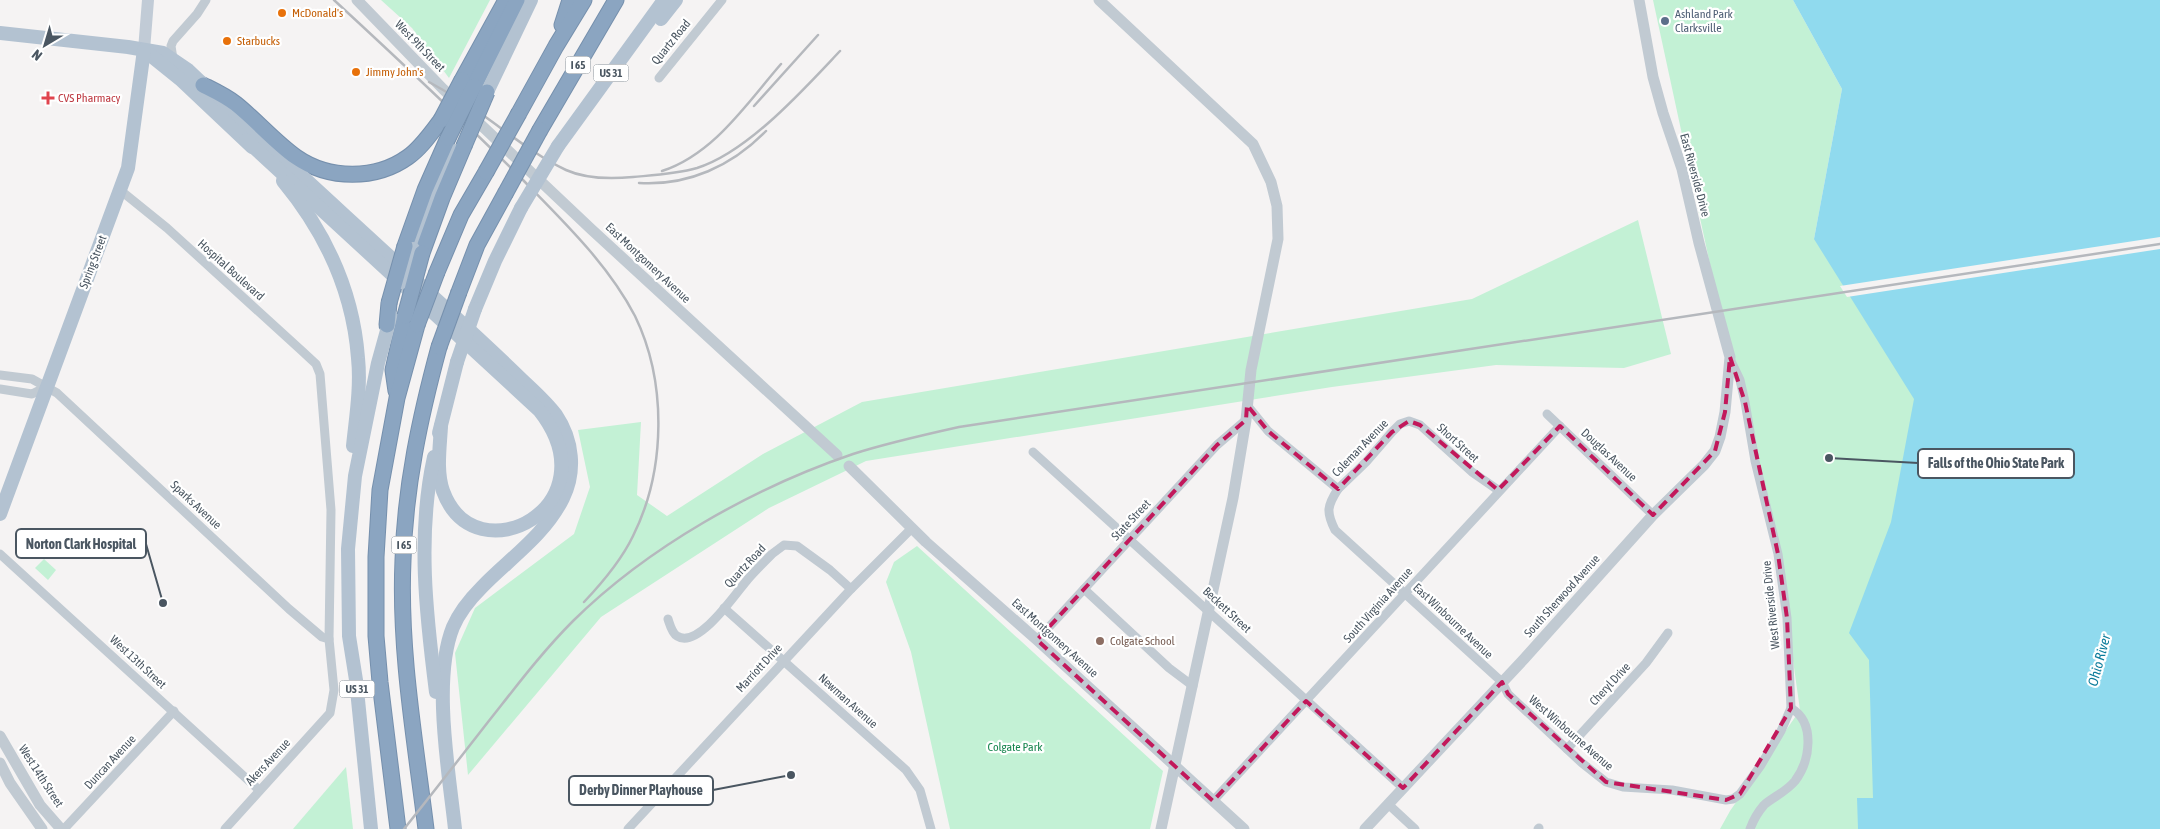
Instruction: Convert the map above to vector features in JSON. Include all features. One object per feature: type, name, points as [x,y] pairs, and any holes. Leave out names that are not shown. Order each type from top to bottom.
[{"type":"highway","points":[[387,325],[401,313],[413,249],[442,198],[474,86],[506,0]]},
{"type":"highway","points":[[204,85],[237,104],[295,156],[330,173],[360,175],[387,168],[408,157],[428,138],[441,120],[474,86],[517,0]]},
{"type":"highway","points":[[556,46],[570,0]]},
{"type":"highway","name":"I 65","points":[[398,829],[376,636],[376,565],[380,490],[397,398],[401,313],[437,272],[461,215],[584,0]]},
{"type":"highway","name":"I 65","points":[[426,829],[407,670],[403,615],[403,561],[412,458],[439,347],[458,292],[477,246],[540,130],[616,0]]},
{"type":"highway","points":[[401,313],[413,249]]},
{"type":"main road","name":"Spring Street","points":[[0,514],[120,190],[131,153],[144,50],[148,0]]},
{"type":"main road","points":[[474,86],[531,0]]},
{"type":"main road","name":"US 31","points":[[455,829],[445,739],[428,629],[424,545],[430,474],[457,362],[475,309],[520,208],[558,146],[664,0]]},
{"type":"main road","points":[[588,104],[612,81],[676,0]]},
{"type":"main road","points":[[0,34],[144,50],[163,53],[173,59],[204,85],[538,394],[556,416],[570,444],[572,459],[571,474],[564,498],[534,538],[480,589],[454,625],[445,658],[443,682],[445,739]]},
{"type":"main road","points":[[144,50],[180,79],[539,410],[555,434],[560,454],[558,482],[548,505],[531,521],[512,529],[491,530],[465,520],[452,506],[442,485],[439,450],[441,426]]},
{"type":"main road","points":[[246,140],[292,192],[326,242],[338,269],[352,316],[358,359],[352,461],[355,476]]},
{"type":"main road","name":"US 31","points":[[372,829],[356,680],[349,636],[348,549],[355,476],[387,325]]},
{"type":"street","points":[[173,59],[172,41],[198,14],[206,0]]},
{"type":"street","name":"West 9th Street","points":[[357,0],[443,89]]},
{"type":"street","name":"Quartz Road","points":[[659,78],[722,0]]},
{"type":"street","points":[[1099,0],[1253,144],[1271,182],[1277,206],[1278,239],[1251,370],[1246,420],[1233,498],[1161,829]]},
{"type":"street","name":"East Riverside Drive","points":[[1640,0],[1653,77],[1682,169],[1699,243],[1730,357]]},
{"type":"street","name":"East Montgomery Avenue","points":[[443,89],[599,236],[837,455]]},
{"type":"street","name":"Hospital Boulevard","points":[[120,190],[166,228],[316,364],[320,374],[330,510],[329,640]]},
{"type":"street","name":"South Sherwood Avenue","points":[[1364,829],[1502,682],[1653,515],[1704,465],[1715,451],[1725,412],[1730,357]]},
{"type":"street","name":"West Riverside Drive","points":[[1730,357],[1740,380],[1755,460],[1778,554],[1787,618],[1791,708]]},
{"type":"street","name":"Sparks Avenue","points":[[0,375],[32,379],[58,393],[313,631],[329,640]]},
{"type":"street","points":[[0,389],[32,394],[46,387]]},
{"type":"street","points":[[1247,405],[1268,431],[1338,490]]},
{"type":"street","name":"Douglas Avenue","points":[[1547,414],[1653,515]]},
{"type":"street","name":"State Street","points":[[1037,640],[1216,445],[1246,420]]},
{"type":"street","name":"Short Street","points":[[1400,424],[1409,421],[1420,425],[1472,472],[1498,490]]},
{"type":"street","name":"Coleman Avenue","points":[[1338,490],[1400,424]]},
{"type":"street","name":"South Virginia Avenue","points":[[1213,801],[1406,594],[1498,490],[1560,426]]},
{"type":"street","name":"Beckett Street","points":[[1033,452],[1210,610],[1306,701],[1403,788]]},
{"type":"street","name":"East Montgomery Avenue","points":[[849,466],[912,528],[1244,829]]},
{"type":"street","name":"East Winbourne Avenue","points":[[1338,490],[1329,503],[1329,518],[1335,530],[1502,682]]},
{"type":"street","name":"Marriott Drive","points":[[628,829],[851,589],[912,528]]},
{"type":"street","name":"Quartz Road","points":[[668,619],[674,634],[683,638],[697,635],[710,625],[772,554],[784,545],[797,546],[830,570],[851,589]]},
{"type":"street","name":"West 13th Street","points":[[0,554],[259,790]]},
{"type":"street","points":[[1084,589],[1169,668],[1192,686]]},
{"type":"street","name":"Newman Avenue","points":[[724,608],[867,734],[914,779],[920,790],[931,829]]},
{"type":"street","name":"Cheryl Drive","points":[[1567,749],[1646,663],[1668,632]]},
{"type":"street","name":"Akers Avenue","points":[[225,829],[330,714],[334,690],[329,640]]},
{"type":"street","name":"West Winbourne Avenue","points":[[1502,682],[1508,694],[1567,749],[1597,776],[1612,784],[1638,789],[1686,791],[1726,800],[1733,799],[1740,794],[1761,765],[1781,731],[1791,708]]},
{"type":"street","points":[[1750,829],[1764,805],[1795,781],[1807,757],[1808,734],[1804,721],[1791,708]]},
{"type":"street","name":"Duncan Avenue","points":[[62,829],[174,711]]},
{"type":"street","name":"West 14th Street","points":[[0,736],[40,805],[62,829]]},
{"type":"street","points":[[0,763],[15,791],[42,829]]},
{"type":"street","points":[[1167,802],[1182,785],[1196,786]]},
{"type":"street","points":[[1388,804],[1415,829]]},
{"type":"highlighted area","points":[[1730,357],[1745,402],[1778,554],[1787,618],[1791,708],[1740,794],[1726,800],[1606,782],[1508,694],[1502,682],[1403,788],[1306,701],[1213,801],[1037,640],[1217,445],[1246,420],[1247,405],[1268,431],[1338,489],[1392,432],[1409,421],[1420,425],[1498,490],[1560,426],[1653,515],[1715,451],[1725,412]]},
{"type":"green space","points":[[381,0],[490,0],[449,78],[412,28]]},
{"type":"green space","points":[[1653,0],[1793,0],[1842,89],[1814,239],[2026,208],[1932,829],[1720,829],[1730,811],[1800,710],[1778,554],[1730,357]]},
{"type":"green space","points":[[1638,220],[1671,354],[1624,368],[1496,365],[1332,387],[866,461],[769,508],[601,617],[468,775],[455,653],[475,608],[574,534],[590,487],[578,430],[641,422],[637,495],[667,516],[763,454],[862,402],[1472,299]]},
{"type":"green space","name":"Colgate Park","points":[[917,546],[1163,771],[1150,829],[950,829],[911,652],[886,582],[894,562]]},
{"type":"green space","points":[[44,559],[56,570],[48,580],[35,568]]},
{"type":"green space","points":[[346,767],[353,829],[293,829]]},
{"type":"water","name":"Ohio River","points":[[1793,0],[2160,0],[2160,829],[1858,829],[1857,798],[1873,798],[1869,660],[1849,633],[1891,522],[1914,399],[1814,239],[1842,89]]},
{"type":"pier","points":[[2160,237],[2160,249],[1847,297],[1840,286]]},
{"type":"railway","points":[[334,0],[453,111],[554,211],[612,279],[635,316],[653,369],[657,397],[657,455],[652,483],[644,510],[633,536],[611,571],[584,602]]},
{"type":"railway","points":[[754,106],[818,35]]},
{"type":"railway","points":[[429,82],[480,113],[535,153],[566,170],[590,177],[625,178],[681,172],[716,160],[736,148],[774,118],[840,51]]},
{"type":"railway","points":[[662,171],[698,153],[714,140],[742,111],[781,64]]},
{"type":"railway","points":[[639,183],[675,181],[708,171],[724,164],[739,154],[766,131]]},
{"type":"railway","points":[[404,829],[540,658],[573,621],[602,594],[634,568],[704,522],[778,484],[853,454],[959,427],[2160,244]]},
{"type":"place","name":"McDonald's","points":[[282,13]]},
{"type":"place","name":"Ashland Park Clarksville","points":[[1665,21]]},
{"type":"place","name":"Starbucks","points":[[227,41]]},
{"type":"place","name":"Jimmy John's","points":[[356,72]]},
{"type":"place","name":"CVS Pharmacy","points":[[48,98]]},
{"type":"place","name":"Falls of the Ohio State Park","points":[[1829,458]]},
{"type":"place","name":"Norton Clark Hospital","points":[[163,603]]},
{"type":"place","name":"Colgate School","points":[[1100,641]]},
{"type":"place","name":"Derby Dinner Playhouse","points":[[791,775]]}]
